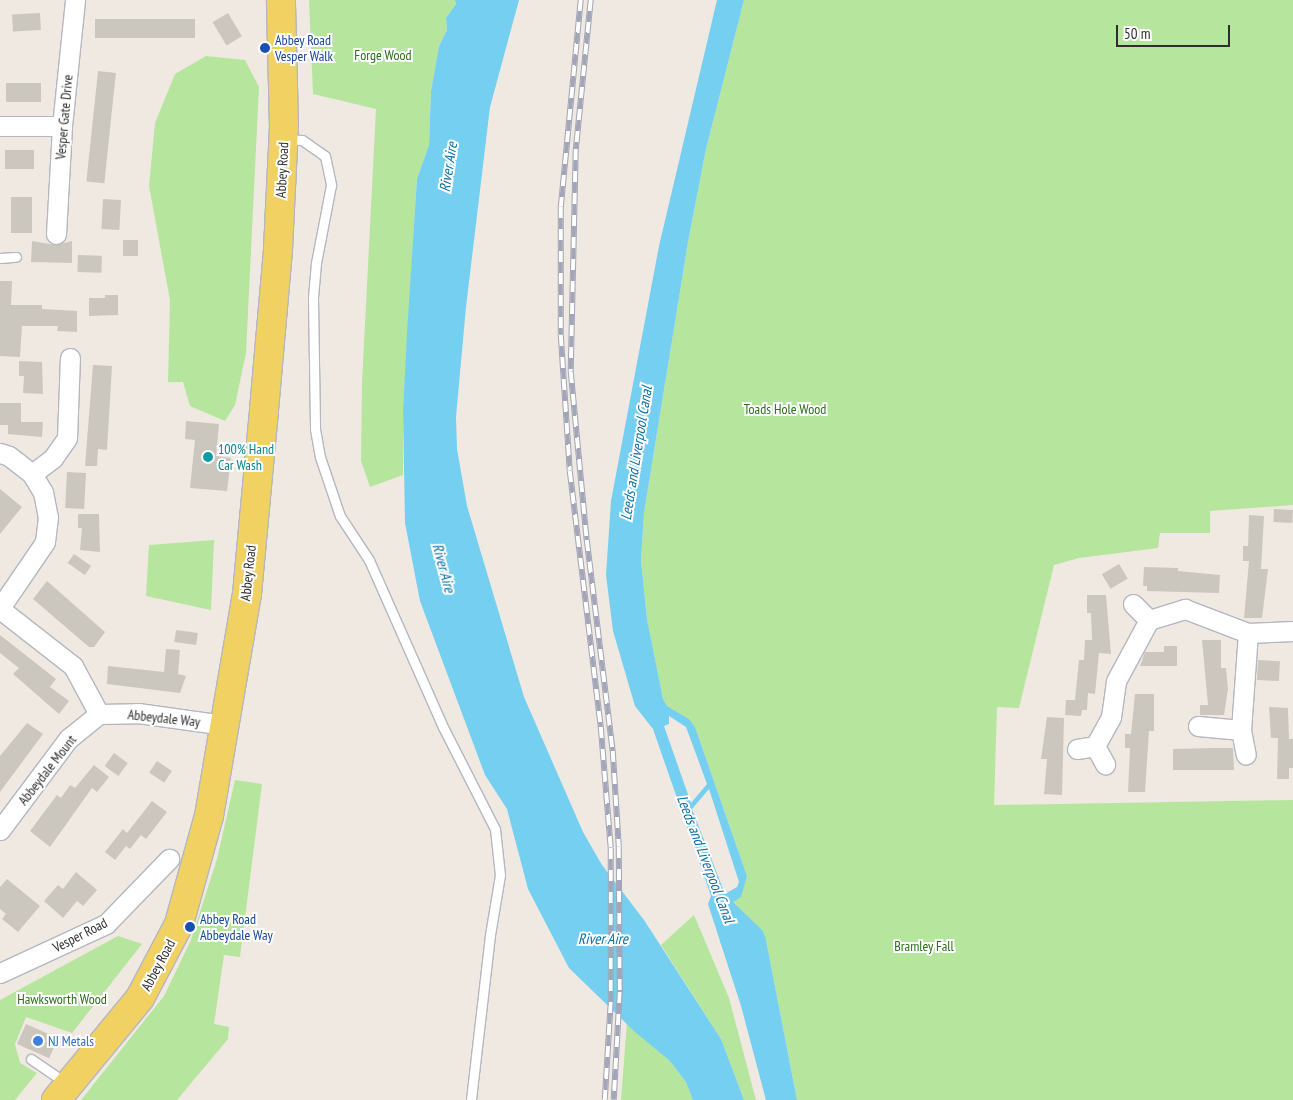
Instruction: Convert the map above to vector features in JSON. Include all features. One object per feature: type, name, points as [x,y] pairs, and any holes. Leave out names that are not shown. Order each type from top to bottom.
[{"type":"main road","name":"Abbey Road","points":[[62,1092],[140,998],[180,924],[200,854],[225,725],[249,571],[278,258],[284,139],[281,0]]},
{"type":"street","name":"Vesper Gate Drive","points":[[56,234],[62,126],[75,0]]},
{"type":"street","points":[[0,126],[62,126]]},
{"type":"street","points":[[32,474],[54,458],[67,438],[70,358]]},
{"type":"street","points":[[0,453],[9,456],[32,474],[43,492],[48,517],[45,542],[0,608],[72,666],[99,714]]},
{"type":"street","points":[[1132,604],[1149,620]]},
{"type":"street","points":[[1105,764],[1086,748],[1111,717],[1116,681],[1149,620],[1186,609],[1248,633],[1293,631]]},
{"type":"street","points":[[1246,755],[1241,730],[1248,633]]},
{"type":"street","name":"Abbeydale Way","points":[[99,714],[138,712],[225,725]]},
{"type":"street","name":"Abbeydale Mount","points":[[0,830],[68,739],[99,714]]},
{"type":"street","points":[[1198,726],[1241,730]]},
{"type":"street","name":"Vesper Road","points":[[0,973],[106,924],[169,859]]},
{"type":"lane","points":[[284,139],[302,140],[324,156],[331,185],[316,263],[313,298],[315,429],[320,457],[340,516],[368,560],[443,728],[495,829],[500,875],[490,935],[472,1100]]},
{"type":"lane","points":[[0,258],[16,257]]},
{"type":"lane","points":[[31,1059],[62,1092]]},
{"type":"green space","name":"Forge Wood","points":[[309,0],[455,0],[456,4],[446,18],[447,30],[439,46],[431,91],[429,145],[417,179],[403,411],[403,475],[370,487],[361,461],[362,383],[376,109],[313,94]]},
{"type":"green space","points":[[744,0],[1293,0],[1293,505],[1210,511],[1210,533],[1160,533],[1158,548],[1079,558],[1054,565],[1019,708],[997,707],[994,805],[1293,800],[1293,1100],[797,1100],[766,940],[733,902],[747,876],[695,727],[689,719],[667,706],[663,699],[647,619],[641,561],[644,513],[688,242],[706,149]]},
{"type":"green space","points":[[206,56],[245,60],[259,87],[246,353],[235,405],[225,421],[190,406],[183,382],[168,382],[170,300],[149,186],[155,123],[175,74]]},
{"type":"green space","points":[[214,540],[211,610],[146,596],[149,545]]},
{"type":"green space","points":[[235,780],[262,784],[240,957],[224,955],[214,1024],[229,1027],[228,1039],[177,1100],[81,1100],[164,996],[191,940],[217,859]]},
{"type":"green space","points":[[694,915],[729,998],[756,1100],[744,1100],[721,1039],[661,945]]},
{"type":"green space","name":"Hawksworth Wood","points":[[118,936],[142,944],[72,1033],[26,1017],[15,1044],[20,1063],[37,1073],[15,1100],[0,1100],[0,1000]]},
{"type":"green space","points":[[627,1022],[669,1060],[686,1082],[693,1100],[621,1100]]},
{"type":"water","name":"River Aire","points":[[455,0],[519,0],[490,107],[466,307],[456,417],[457,449],[467,506],[524,697],[583,832],[602,865],[644,920],[721,1039],[744,1100],[693,1100],[686,1082],[669,1060],[635,1032],[569,968],[528,889],[507,809],[485,775],[420,601],[405,523],[403,411],[407,333],[417,179],[429,145],[431,91],[439,46],[447,30],[446,18],[456,4]]},
{"type":"water","name":"Leeds and Liverpool Canal","points":[[717,0],[744,0],[706,149],[688,242],[644,513],[641,561],[647,619],[663,699],[667,706],[689,719],[695,727],[747,876],[741,897],[733,902],[763,931],[766,940],[797,1100],[766,1100],[741,1006],[708,904],[711,896],[653,729],[635,706],[613,631],[606,575],[611,501],[659,246]],"holes":[[[669,716],[686,727],[707,784],[691,803],[664,726],[669,724]],[[709,789],[739,882],[737,887],[725,894],[692,809]]]},
{"type":"building","points":[[40,13],[41,30],[13,31],[12,14]]},
{"type":"building","points":[[228,13],[242,36],[226,45],[213,22]]},
{"type":"building","points":[[95,19],[195,19],[195,38],[95,38]]},
{"type":"building","points":[[98,71],[116,73],[104,183],[86,181]]},
{"type":"building","points":[[6,83],[41,83],[41,102],[6,102]]},
{"type":"building","points":[[5,150],[34,150],[34,169],[5,169]]},
{"type":"building","points":[[11,197],[32,197],[32,233],[11,233]]},
{"type":"building","points":[[103,199],[121,200],[119,230],[101,229]]},
{"type":"building","points":[[123,240],[138,240],[138,256],[123,256]]},
{"type":"building","points":[[32,241],[56,245],[72,241],[72,263],[31,262]]},
{"type":"building","points":[[78,255],[102,256],[101,273],[77,272]]},
{"type":"building","points":[[0,281],[12,281],[11,305],[42,305],[42,309],[77,311],[77,332],[57,331],[58,326],[22,326],[20,357],[0,356]]},
{"type":"building","points":[[105,295],[118,295],[118,315],[89,316],[89,298],[105,298]]},
{"type":"building","points":[[19,361],[42,362],[43,394],[23,393],[24,376],[19,376]]},
{"type":"building","points":[[93,365],[112,366],[107,450],[98,449],[97,466],[85,466]]},
{"type":"building","points":[[0,403],[21,403],[21,422],[43,422],[42,437],[8,434],[8,425],[0,425]]},
{"type":"building","name":"100% Hand Car Wash","points":[[186,421],[219,424],[216,456],[231,458],[227,491],[190,488],[195,440],[185,439]]},
{"type":"building","points":[[67,472],[86,473],[84,509],[65,508]]},
{"type":"building","points":[[0,489],[22,507],[0,534]]},
{"type":"building","points":[[1274,509],[1293,510],[1292,523],[1273,522]]},
{"type":"building","points":[[78,514],[99,514],[100,552],[80,550],[82,528],[78,528]]},
{"type":"building","points":[[1249,515],[1264,516],[1261,569],[1268,569],[1262,618],[1244,618],[1249,561],[1243,561],[1243,546],[1248,546]]},
{"type":"building","points":[[74,554],[91,566],[85,575],[68,563]]},
{"type":"building","points":[[1119,564],[1128,579],[1111,589],[1102,574]]},
{"type":"building","points":[[1144,567],[1178,568],[1178,571],[1220,575],[1219,593],[1147,591],[1147,586],[1143,586]]},
{"type":"building","points":[[47,581],[105,632],[94,647],[89,647],[33,599]]},
{"type":"building","points":[[1087,595],[1106,595],[1111,654],[1099,653],[1095,694],[1088,693],[1087,710],[1082,710],[1081,716],[1065,715],[1066,700],[1075,700],[1079,660],[1084,660],[1085,640],[1092,640],[1091,613],[1087,613]]},
{"type":"building","points":[[176,630],[198,633],[196,645],[174,642]]},
{"type":"building","points":[[0,635],[56,679],[50,687],[69,701],[59,714],[13,674],[19,668],[0,653]]},
{"type":"building","points":[[1202,640],[1221,640],[1221,668],[1226,668],[1228,689],[1224,715],[1200,715],[1200,705],[1208,705]]},
{"type":"building","points":[[1164,646],[1177,646],[1177,666],[1140,666],[1145,652],[1164,652]]},
{"type":"building","points":[[166,649],[180,650],[178,674],[186,676],[180,693],[107,684],[108,666],[164,672]]},
{"type":"building","points":[[1258,660],[1280,661],[1279,681],[1257,680]]},
{"type":"building","points":[[1135,694],[1154,694],[1154,731],[1149,731],[1145,792],[1128,792],[1130,748],[1125,748],[1125,734],[1131,734]]},
{"type":"building","points":[[1269,707],[1288,708],[1289,739],[1293,739],[1293,768],[1289,768],[1289,779],[1277,779],[1278,738],[1271,738]]},
{"type":"building","points":[[1047,717],[1064,718],[1062,795],[1044,794],[1047,759],[1041,759]]},
{"type":"building","points":[[27,723],[43,734],[0,792],[0,756]]},
{"type":"building","points":[[1233,748],[1234,770],[1173,770],[1173,749]]},
{"type":"building","points":[[114,753],[128,763],[118,776],[105,766]]},
{"type":"building","points":[[157,761],[172,771],[164,783],[149,773]]},
{"type":"building","points":[[94,765],[109,777],[97,792],[92,788],[50,847],[30,831],[57,795],[61,798],[70,785],[75,788]]},
{"type":"building","points":[[152,801],[167,812],[146,839],[141,835],[130,849],[126,846],[115,860],[105,852],[123,829],[127,833]]},
{"type":"building","points":[[76,872],[97,890],[83,906],[77,901],[63,918],[44,901],[58,885],[63,889]]},
{"type":"building","points":[[7,879],[40,906],[18,932],[2,919],[6,914],[0,909],[0,887]]},
{"type":"building","name":"NJ Metals","points":[[26,1024],[58,1038],[49,1058],[17,1044]]},
{"type":"railway","points":[[581,0],[561,207],[561,335],[570,471],[601,727],[611,848],[611,1002],[605,1100]]},
{"type":"railway","points":[[591,0],[576,149],[571,372],[587,540],[613,751],[619,847],[620,992],[614,1100]]},
{"type":"place","name":"Abbey Road Vesper Walk","points":[[265,48]]},
{"type":"place","name":"100% Hand Car Wash","points":[[208,457]]},
{"type":"place","name":"Abbey Road Abbeydale Way","points":[[190,927]]},
{"type":"place","name":"NJ Metals","points":[[38,1041]]},
{"type":"park label","name":"Toads Hole Wood","points":[[785,409]]},
{"type":"park label","name":"Bramley Fall","points":[[924,946]]}]
